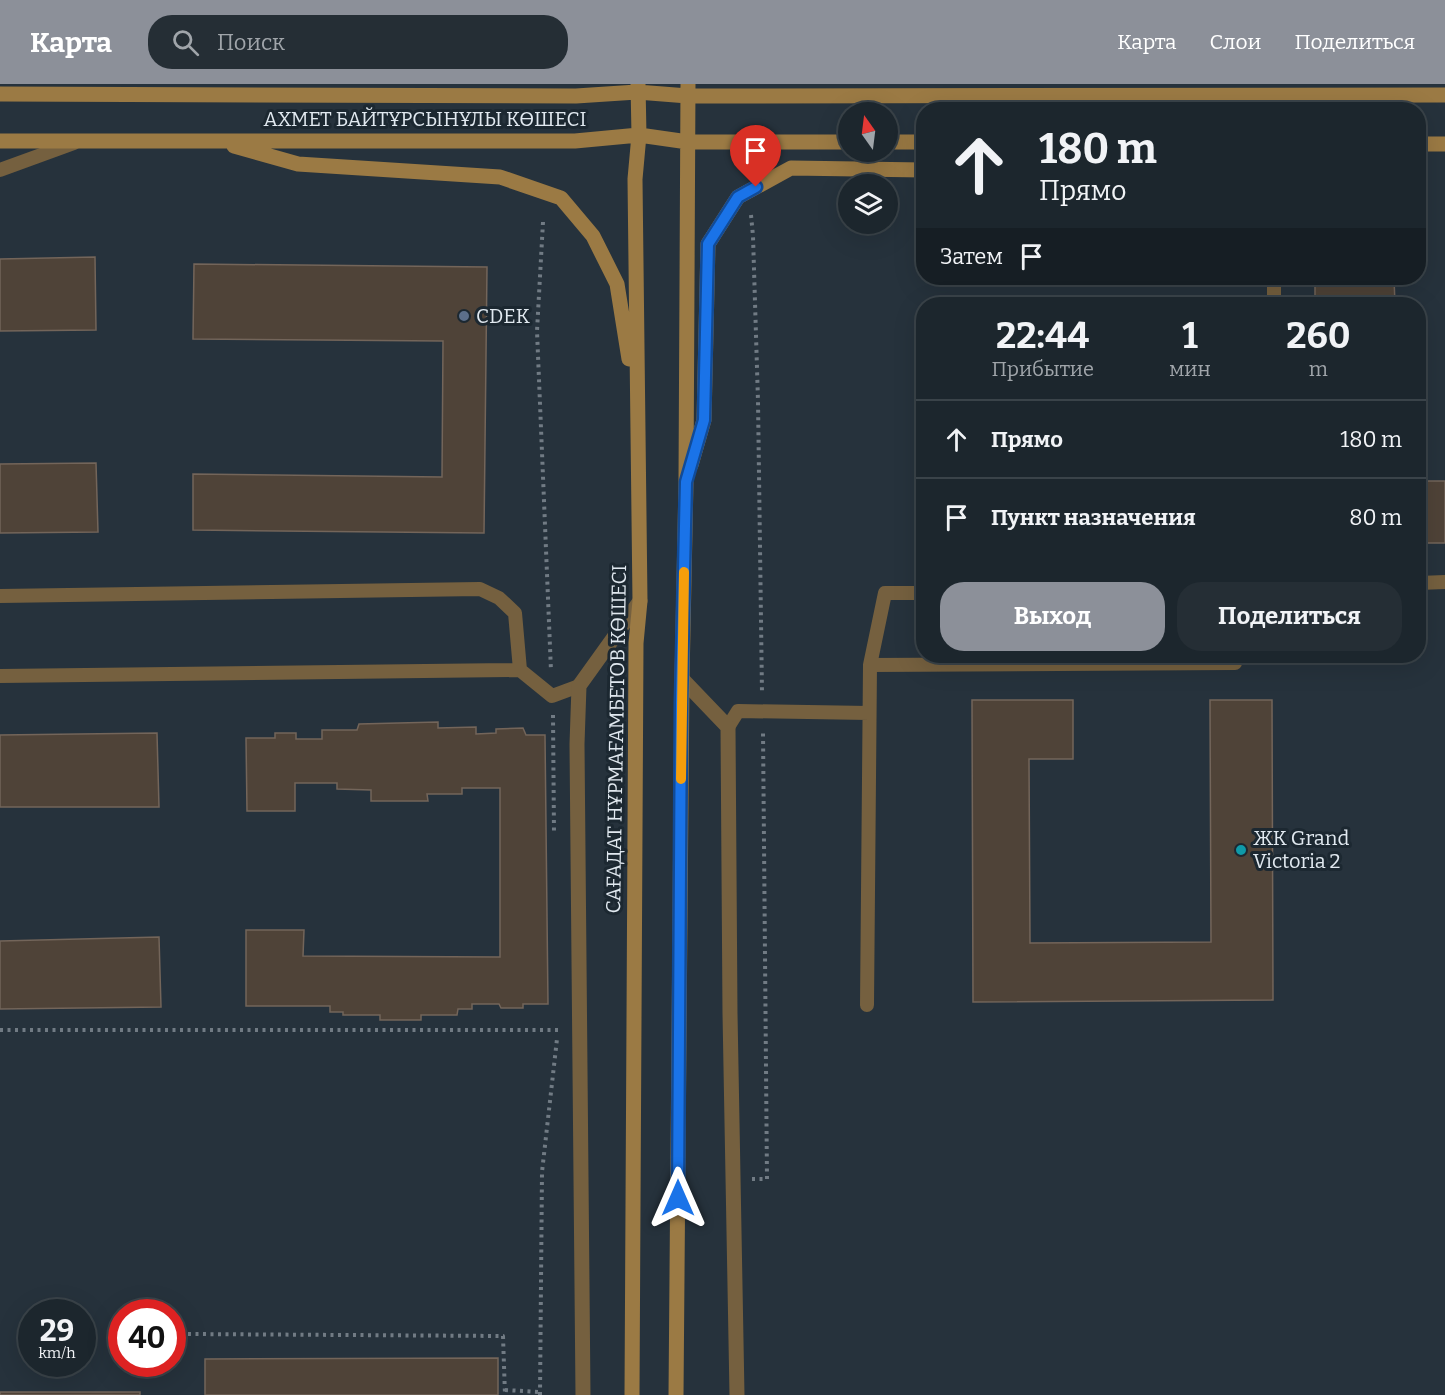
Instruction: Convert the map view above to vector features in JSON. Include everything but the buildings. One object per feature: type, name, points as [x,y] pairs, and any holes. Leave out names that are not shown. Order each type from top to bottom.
[{"type":"street","name":"АХМЕТ БАЙТҰРСЫНҰЛЫ КӨШЕСІ","points":[[0,94],[100,89],[576,96],[637,88],[1445,95]]},
{"type":"street","name":"САҒАДАТ НҰРМАҒАМБЕТОВ КӨШЕСІ","points":[[632,1395],[636,655],[640,601],[635,179],[639,135],[637,88]]},
{"type":"street","points":[[676,1395],[688,90]]},
{"type":"street","name":"АХМЕТ БАЙТҰРСЫНҰЛЫ КӨШЕСІ","points":[[0,141],[575,141],[639,135],[688,142],[838,142]]},
{"type":"street","points":[[217,141],[298,164],[500,177],[561,198],[593,236],[617,284],[637,408]]},
{"type":"street","points":[[898,142],[916,142]]},
{"type":"street","points":[[1426,144],[1445,144]]},
{"type":"street","points":[[686,482],[704,420],[708,244],[738,197],[791,168],[916,170]]},
{"type":"street","points":[[583,1395],[577,744],[579,686],[640,601]]},
{"type":"street","points":[[682,679],[728,727],[730,1013],[737,1395]]},
{"type":"lane","points":[[0,170],[79,141]]},
{"type":"lane","points":[[1426,583],[1445,582]]},
{"type":"lane","points":[[0,596],[480,589],[499,598],[515,613],[520,670]]},
{"type":"lane","points":[[867,1005],[870,665],[885,593],[916,593]]},
{"type":"lane","points":[[870,665],[1234,663]]},
{"type":"lane","points":[[0,676],[520,670],[552,696],[579,686]]},
{"type":"lane","points":[[728,727],[738,711],[869,712]]},
{"type":"path","points":[[543,222],[537,331],[552,696],[555,839]]},
{"type":"path","points":[[0,1030],[558,1029],[542,1172],[540,1394],[505,1392],[503,1336],[188,1334]]},
{"type":"slow traffic","points":[[681,779],[684,572]]},
{"type":"place","name":"CDEK","points":[[464,316]]},
{"type":"place","name":"ЖК Grand Victoria 2","points":[[1241,850]]},
{"type":"route","points":[[678,1198],[681,702],[686,482],[704,420],[708,244],[738,197],[756,187]]}]
